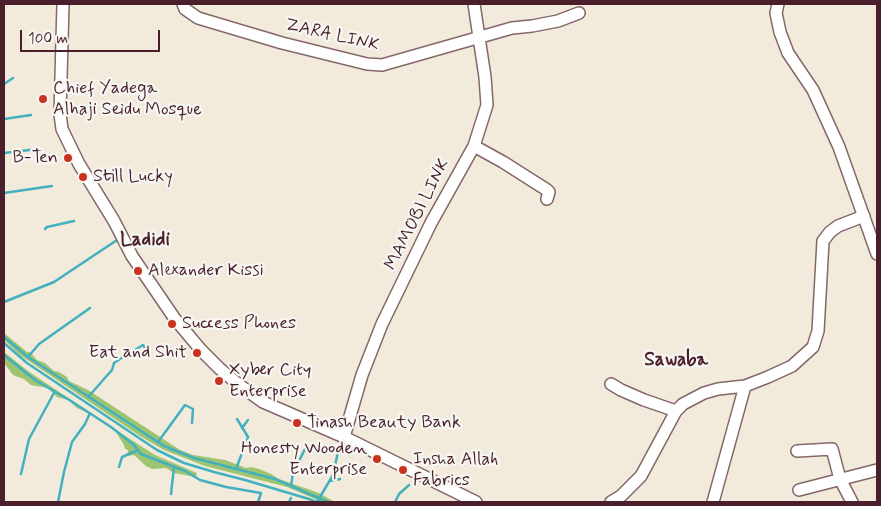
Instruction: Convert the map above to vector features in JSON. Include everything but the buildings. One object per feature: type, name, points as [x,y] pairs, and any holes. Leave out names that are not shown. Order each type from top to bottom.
[{"type":"street","points":[[63,4],[60,105],[62,129],[79,164],[132,256],[175,319],[201,350],[232,379],[263,402],[344,437],[476,502]]},
{"type":"street","name":"ZARA LINK","points":[[183,4],[185,9],[198,18],[282,43],[367,64],[382,65],[512,28],[558,21],[579,13]]},
{"type":"street","name":"MAMOBI LINK","points":[[344,437],[362,375],[382,324],[431,223],[474,146],[487,105],[480,38],[474,4]]},
{"type":"street","points":[[778,4],[776,13],[780,32],[788,53],[813,90],[839,147],[877,254]]},
{"type":"street","points":[[474,146],[547,190],[549,192],[547,199]]},
{"type":"street","points":[[611,502],[641,476],[676,411],[684,404],[704,393],[718,389],[745,386],[792,366],[813,347],[818,331],[823,241],[838,226],[864,216]]},
{"type":"street","points":[[611,384],[644,400],[676,411]]},
{"type":"street","points":[[713,502],[745,386]]},
{"type":"street","points":[[797,451],[832,449],[840,479],[852,502]]},
{"type":"street","points":[[799,490],[877,470]]},
{"type":"green space","points":[[4,333],[27,352],[30,352],[37,360],[67,377],[69,381],[88,390],[180,450],[193,455],[225,460],[246,468],[259,469],[279,479],[319,493],[335,502],[322,502],[287,487],[205,466],[164,450],[140,436],[20,355],[4,340]]},
{"type":"green space","points":[[4,352],[28,371],[113,428],[155,455],[197,473],[196,477],[174,473],[166,468],[152,469],[134,455],[127,456],[128,450],[125,449],[116,432],[96,417],[77,408],[68,400],[57,397],[48,388],[31,385],[24,379],[13,375],[4,363]]},
{"type":"waterway","points":[[4,84],[13,78]]},
{"type":"waterway","points":[[4,119],[31,115]]},
{"type":"waterway","points":[[4,153],[38,149]]},
{"type":"waterway","points":[[4,193],[52,186]]},
{"type":"waterway","points":[[45,229],[74,221]]},
{"type":"waterway","points":[[4,302],[54,282],[117,240]]},
{"type":"waterway","points":[[28,357],[39,344],[90,308]]},
{"type":"waterway","points":[[4,337],[28,357],[164,446],[194,458],[275,479],[328,502]]},
{"type":"waterway","points":[[4,343],[27,363],[157,450],[184,463],[316,502]]},
{"type":"waterway","points":[[89,396],[112,370],[114,363],[143,345],[150,355]]},
{"type":"waterway","points":[[4,355],[35,380],[111,427],[134,445],[141,454],[185,471],[200,480],[261,493],[258,502]]},
{"type":"waterway","points":[[21,474],[29,439],[55,391]]},
{"type":"waterway","points":[[158,442],[185,405],[193,409],[192,423]]},
{"type":"waterway","points":[[58,502],[72,442],[85,424],[90,413]]},
{"type":"waterway","points":[[236,469],[248,437],[237,419]]},
{"type":"waterway","points":[[242,428],[248,420]]},
{"type":"waterway","points":[[291,486],[293,473],[306,447],[305,444]]},
{"type":"waterway","points":[[119,467],[122,457],[136,451]]},
{"type":"waterway","points":[[317,502],[333,475],[338,452]]},
{"type":"waterway","points":[[171,494],[174,467]]},
{"type":"waterway","points":[[330,481],[340,479]]},
{"type":"waterway","points":[[395,502],[399,494],[409,485]]},
{"type":"waterway","points":[[289,502],[291,498]]},
{"type":"place","name":"Chief Yadega Alhaji Seidu Mosque","points":[[43,99]]},
{"type":"place","name":"B-Ten","points":[[68,158]]},
{"type":"place","name":"Still Lucky","points":[[83,177]]},
{"type":"place","name":"Alexander Kissi","points":[[138,271]]},
{"type":"place","name":"Success Phones","points":[[172,324]]},
{"type":"place","name":"Eat and Shit","points":[[197,353]]},
{"type":"place","name":"Xyber City Enterprise","points":[[219,381]]},
{"type":"place","name":"Tinash Beauty Bank","points":[[297,423]]},
{"type":"place","name":"Honesty Wooden Enterprise","points":[[377,459]]},
{"type":"place","name":"Insha Allah Fabrics","points":[[403,470]]},
{"type":"district","name":"Ladidi","points":[[145,241]]},
{"type":"district","name":"Sawaba","points":[[676,361]]}]
